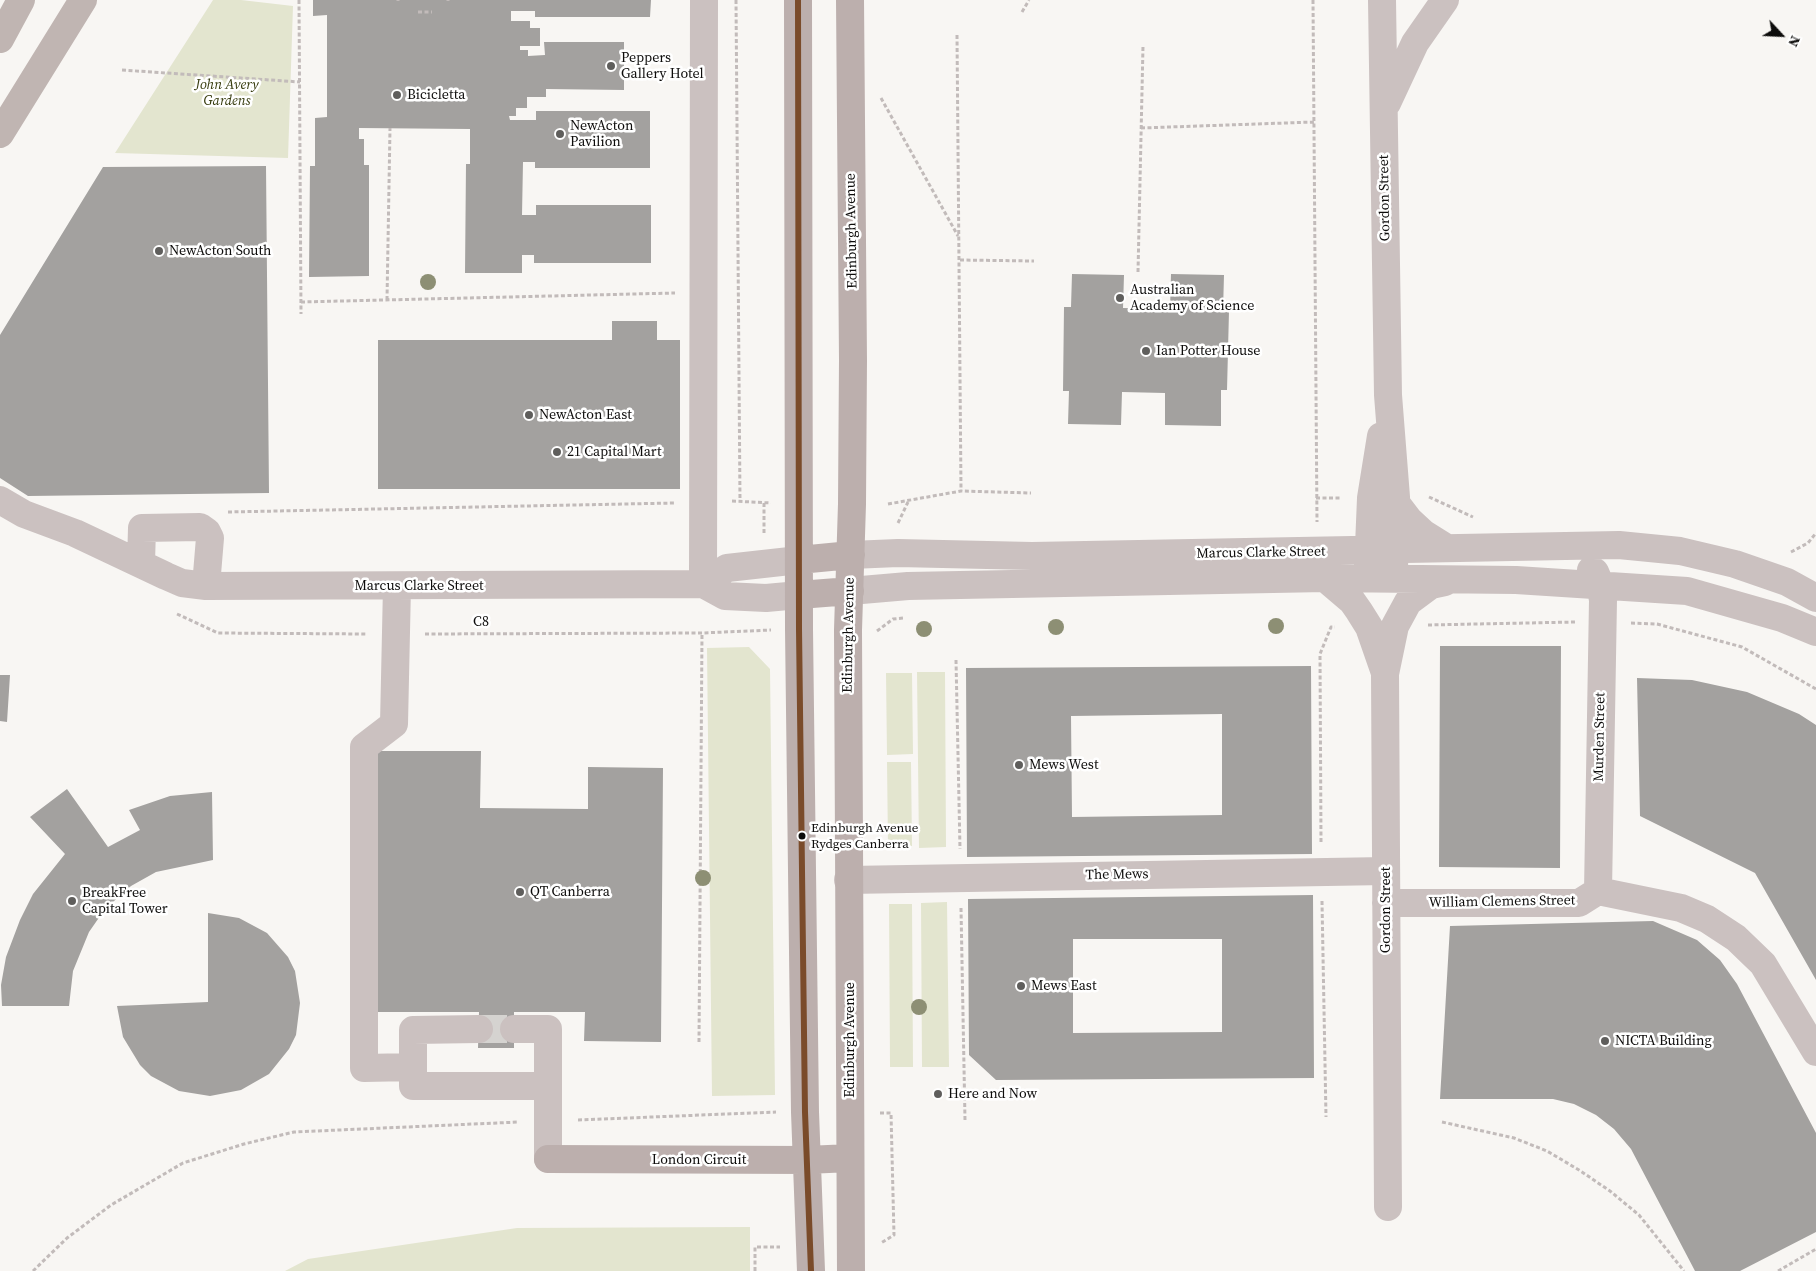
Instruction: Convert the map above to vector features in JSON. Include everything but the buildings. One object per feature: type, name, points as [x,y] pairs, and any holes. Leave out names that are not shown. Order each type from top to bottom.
[{"type":"highway","points":[[0,39],[21,0]]},
{"type":"highway","points":[[0,134],[83,0]]},
{"type":"main road","points":[[798,0],[799,630],[811,1271]]},
{"type":"main road","name":"Edinburgh Avenue","points":[[850,0],[853,350],[848,880],[851,1271]]},
{"type":"main road","name":"Marcus Clarke Street","points":[[799,560],[851,555]]},
{"type":"main road","name":"Marcus Clarke Street","points":[[799,595],[850,591]]},
{"type":"main road","name":"London Circuit","points":[[548,1160],[808,1160],[850,1158]]},
{"type":"main road","points":[[809,1206],[850,1206]]},
{"type":"street","points":[[702,584],[704,0]]},
{"type":"street","name":"Gordon Street","points":[[1381,550],[1396,503],[1388,395],[1382,0]]},
{"type":"street","points":[[1383,112],[1415,43],[1445,0]]},
{"type":"street","name":"Gordon Street","points":[[1381,578],[1381,550],[1370,498],[1388,395]]},
{"type":"street","name":"Marcus Clarke Street","points":[[0,500],[24,514],[75,534],[182,583],[206,586],[702,584],[724,596],[766,598],[799,595]]},
{"type":"street","points":[[1396,503],[1409,520],[1423,533],[1447,548]]},
{"type":"street","points":[[141,563],[142,528],[200,527],[207,532],[210,538],[206,586]]},
{"type":"street","name":"Marcus Clarke Street","points":[[851,555],[898,553],[1032,556],[1618,545],[1680,551],[1735,564],[1787,582],[1816,598]]},
{"type":"street","points":[[1509,547],[1533,564],[1566,563],[1584,566],[1595,572],[1600,584]]},
{"type":"street","name":"Marcus Clarke Street","points":[[702,584],[727,568],[799,560]]},
{"type":"street","name":"Marcus Clarke Street","points":[[850,591],[908,586],[1325,578],[1516,580],[1688,591],[1815,628]]},
{"type":"street","name":"Gordon Street","points":[[1325,578],[1352,601],[1368,627],[1385,674]]},
{"type":"street","name":"Gordon Street","points":[[1388,1207],[1385,674],[1395,626],[1408,602],[1417,593],[1430,585],[1454,580]]},
{"type":"street","name":"Murden Street","points":[[1598,891],[1603,600],[1600,584]]},
{"type":"street","points":[[398,586],[395,634],[394,724],[364,747],[367,913],[364,1068],[413,1067]]},
{"type":"street","name":"The Mews","points":[[848,880],[1386,872]]},
{"type":"street","points":[[1598,891],[1681,908],[1707,919],[1736,938],[1763,964],[1816,1050]]},
{"type":"street","name":"William Clemens Street","points":[[1386,903],[1578,903],[1598,891]]},
{"type":"street","points":[[514,1029],[548,1028],[548,1160]]},
{"type":"street","points":[[479,1029],[413,1030],[413,1086],[548,1086]]},
{"type":"path","points":[[300,0],[301,314]]},
{"type":"path","points":[[736,0],[740,501]]},
{"type":"path","points":[[1022,12],[1029,0]]},
{"type":"path","points":[[1313,0],[1317,552]]},
{"type":"path","points":[[418,12],[432,12]]},
{"type":"path","points":[[957,35],[962,491]]},
{"type":"path","points":[[1138,272],[1143,46]]},
{"type":"path","points":[[122,70],[300,82]]},
{"type":"path","points":[[880,96],[960,238]]},
{"type":"path","points":[[1140,128],[1314,122]]},
{"type":"path","points":[[387,300],[390,128]]},
{"type":"path","points":[[960,260],[1034,261]]},
{"type":"path","points":[[301,302],[678,293]]},
{"type":"path","points":[[888,504],[962,491],[1031,493]]},
{"type":"path","points":[[224,512],[740,501],[764,503],[764,538]]},
{"type":"path","points":[[898,521],[908,502]]},
{"type":"path","name":"C8","points":[[176,613],[218,633],[702,633],[799,630]]},
{"type":"path","points":[[1395,626],[1602,622],[1657,624],[1742,647],[1816,689]]},
{"type":"path","points":[[1320,654],[1331,627],[1368,627]]},
{"type":"path","points":[[699,1042],[702,633]]},
{"type":"path","points":[[34,1271],[67,1238],[111,1205],[184,1163],[244,1144],[294,1132],[784,1112]]},
{"type":"path","points":[[876,1246],[894,1235],[891,1113]]},
{"type":"path","points":[[1442,1122],[1514,1138],[1548,1152],[1579,1170],[1610,1191],[1639,1215],[1684,1271]]},
{"type":"path","points":[[755,1271],[756,1247]]},
{"type":"path","points":[[1778,1271],[1816,1249]]},
{"type":"green space","name":"John Avery Gardens","points":[[213,0],[241,0],[293,6],[288,158],[115,153]]},
{"type":"green space","points":[[749,647],[770,669],[775,1095],[712,1096],[707,648]]},
{"type":"green space","points":[[917,672],[945,672],[946,847],[919,848]]},
{"type":"green space","points":[[886,673],[912,673],[913,754],[887,755]]},
{"type":"green space","points":[[887,762],[911,762],[912,846],[888,846]]},
{"type":"green space","points":[[947,902],[949,1067],[922,1067],[921,903]]},
{"type":"green space","points":[[889,904],[912,904],[913,1067],[890,1067]]},
{"type":"green space","points":[[750,1227],[750,1271],[285,1271],[308,1259],[517,1228]]},
{"type":"tunnel","points":[[479,1029],[514,1029]]},
{"type":"transit line","points":[[798,0],[799,629],[805,1112],[811,1271]]},
{"type":"place","name":"Peppers Gallery Hotel","points":[[611,66]]},
{"type":"place","name":"Bicicletta","points":[[397,95]]},
{"type":"place","name":"NewActon Pavilion","points":[[560,134]]},
{"type":"place","name":"NewActon South","points":[[159,251]]},
{"type":"place","name":"Australian Academy of Science","points":[[1120,298]]},
{"type":"place","name":"Ian Potter House","points":[[1146,351]]},
{"type":"place","name":"NewActon East","points":[[529,415]]},
{"type":"place","name":"21 Capital Mart","points":[[557,452]]},
{"type":"place","name":"Mews West","points":[[1019,765]]},
{"type":"place","name":"Edinburgh Avenue Rydges Canberra","points":[[802,836]]},
{"type":"place","name":"QT Canberra","points":[[520,892]]},
{"type":"place","name":"BreakFree Capital Tower","points":[[72,901]]},
{"type":"place","name":"Mews East","points":[[1021,986]]},
{"type":"place","name":"NICTA Building","points":[[1605,1041]]},
{"type":"place","name":"Here and Now","points":[[938,1094]]}]
